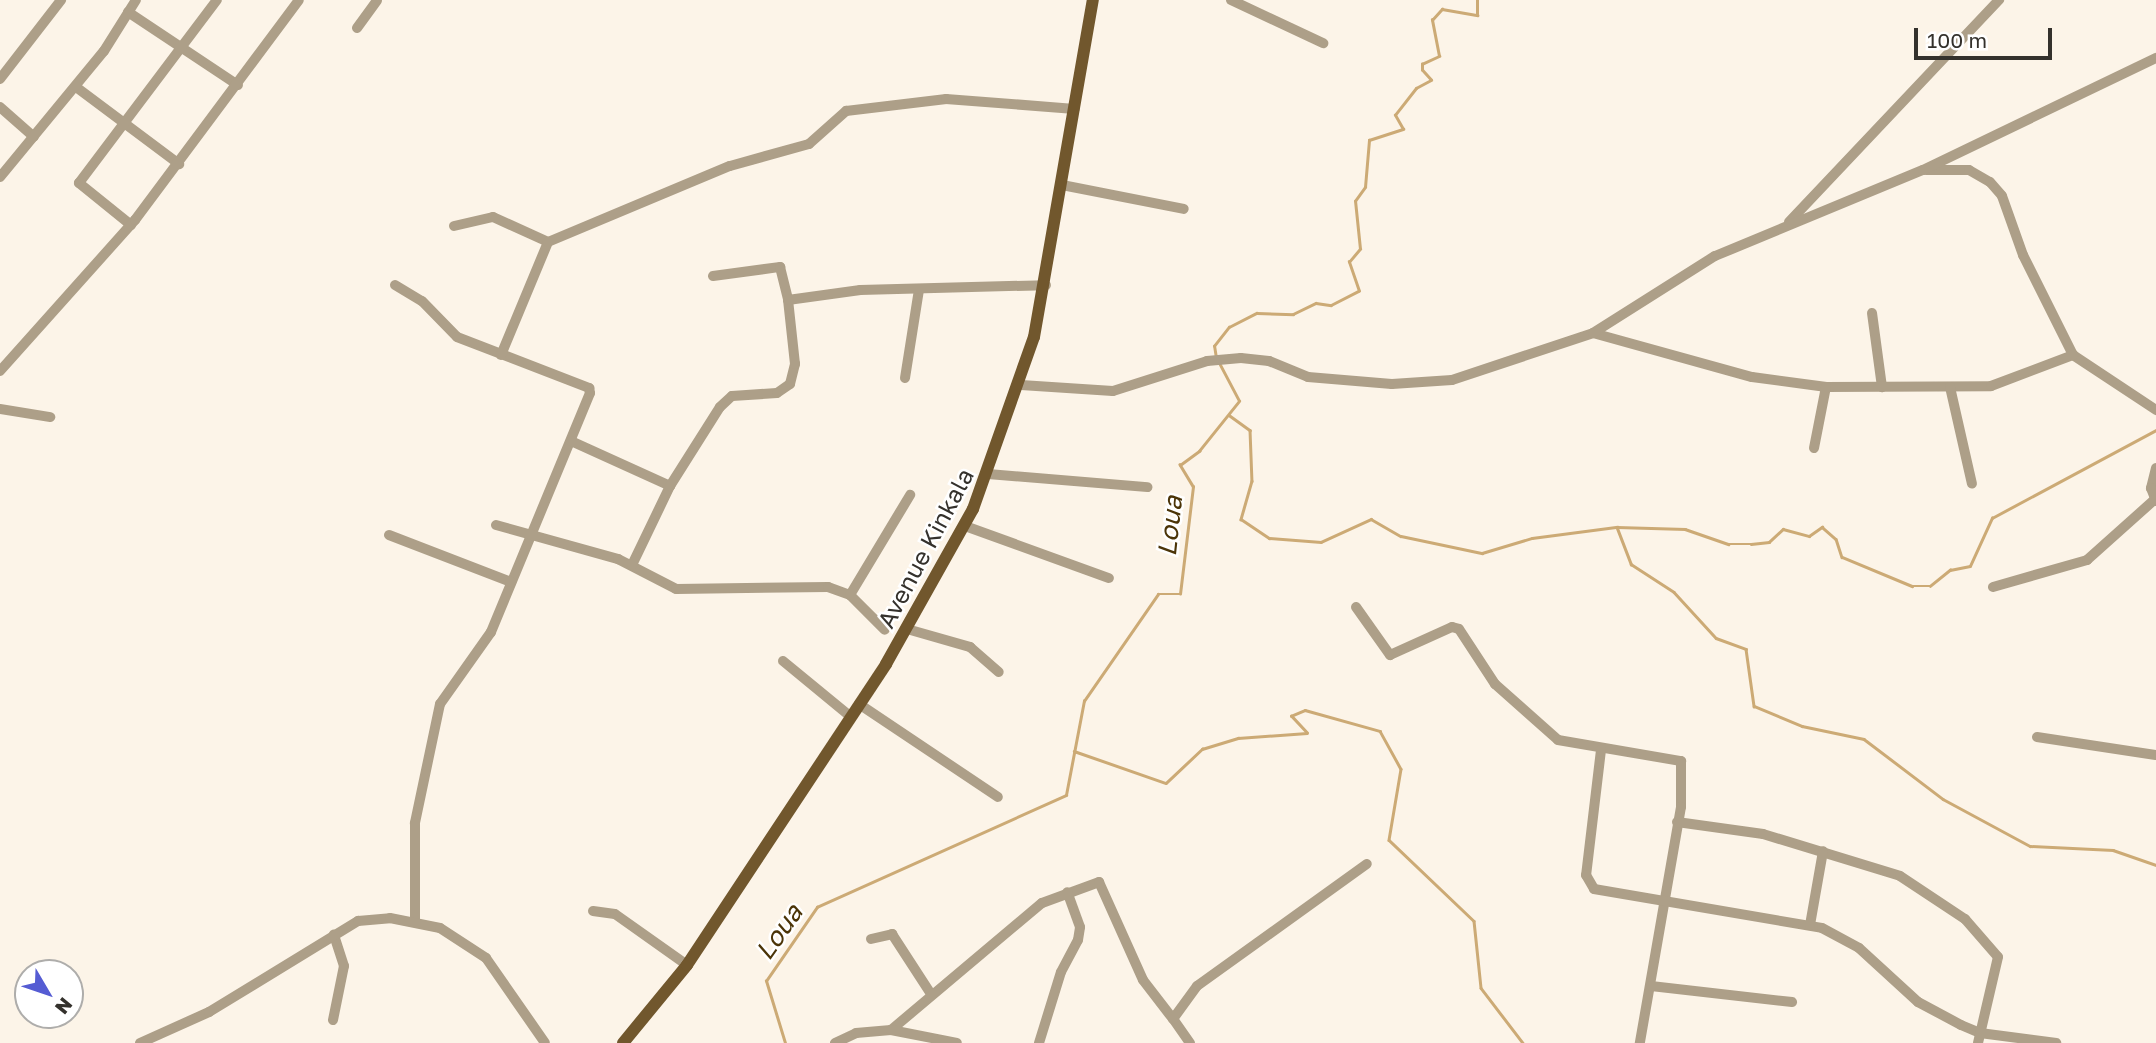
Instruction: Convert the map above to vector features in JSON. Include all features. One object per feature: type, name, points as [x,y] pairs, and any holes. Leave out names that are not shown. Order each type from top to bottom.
[{"type":"main road","name":"Avenue Kinkala","points":[[623,1043],[687,965],[907,629],[965,526],[988,474],[1021,385],[1046,285],[1093,0]]},
{"type":"street","points":[[0,79],[61,0]]},
{"type":"street","points":[[0,177],[76,87],[136,0]]},
{"type":"street","points":[[131,225],[79,183],[128,125],[217,0]]},
{"type":"street","points":[[0,371],[131,225],[299,0]]},
{"type":"street","points":[[357,28],[377,0]]},
{"type":"street","points":[[1231,0],[1323,43]]},
{"type":"street","points":[[1787,225],[1999,0]]},
{"type":"street","points":[[128,12],[238,85]]},
{"type":"street","points":[[1021,385],[1113,391],[1207,361],[1222,359],[1269,361],[1308,377],[1416,384],[1452,380],[1593,333],[1716,256],[1923,170],[2156,58]]},
{"type":"street","points":[[76,87],[179,164]]},
{"type":"street","points":[[501,355],[548,242],[730,166],[809,144],[846,111],[946,99],[1075,109]]},
{"type":"street","points":[[0,107],[34,137]]},
{"type":"street","points":[[1923,170],[1981,173],[2002,196],[2023,255],[2073,355],[2156,410]]},
{"type":"street","points":[[1062,185],[1184,209]]},
{"type":"street","points":[[454,226],[492,217],[548,242]]},
{"type":"street","points":[[632,565],[670,486],[732,396],[777,393],[790,384],[795,365],[788,300],[780,267],[713,276]]},
{"type":"street","points":[[788,300],[860,290],[919,290],[997,282],[1046,285]]},
{"type":"street","points":[[395,285],[422,301],[457,337],[589,388],[571,441],[491,632],[440,704],[415,823],[415,920]]},
{"type":"street","points":[[905,378],[919,290]]},
{"type":"street","points":[[1872,313],[1882,387]]},
{"type":"street","points":[[1593,333],[1752,377],[1826,387],[1950,387],[2003,382],[2073,355]]},
{"type":"street","points":[[1814,448],[1826,387]]},
{"type":"street","points":[[1950,387],[1972,484]]},
{"type":"street","points":[[0,409],[50,417]]},
{"type":"street","points":[[571,441],[670,486]]},
{"type":"street","points":[[1993,587],[2087,560],[2155,501],[2151,488],[2156,468]]},
{"type":"street","points":[[988,474],[1147,487]]},
{"type":"street","points":[[850,595],[910,495]]},
{"type":"street","points":[[496,526],[632,565],[676,589],[817,585],[850,595],[885,630]]},
{"type":"street","points":[[965,526],[1109,578]]},
{"type":"street","points":[[388,535],[511,582]]},
{"type":"street","points":[[1356,607],[1390,655],[1452,627],[1459,629],[1495,684],[1549,734],[1601,750],[1681,761],[1677,822],[1640,1043]]},
{"type":"street","points":[[907,629],[970,647],[999,671]]},
{"type":"street","points":[[783,661],[850,717]]},
{"type":"street","points":[[859,704],[998,797]]},
{"type":"street","points":[[2036,737],[2156,755]]},
{"type":"street","points":[[1601,750],[1587,881],[1601,892],[1810,925],[1840,935],[1918,1002],[1979,1038],[2056,1043]]},
{"type":"street","points":[[1677,822],[1763,834],[1900,876],[1989,941],[1997,964],[1979,1038]]},
{"type":"street","points":[[1810,925],[1823,851]]},
{"type":"street","points":[[1172,1019],[1206,977],[1367,864]]},
{"type":"street","points":[[891,1030],[1042,903],[1067,892],[1104,884],[1143,980],[1190,1043]]},
{"type":"street","points":[[1039,1043],[1061,972],[1078,940],[1080,927],[1067,892]]},
{"type":"street","points":[[593,911],[615,914],[687,965]]},
{"type":"street","points":[[140,1043],[209,1012],[334,935],[372,918],[415,920],[451,934],[486,958],[545,1043]]},
{"type":"street","points":[[871,939],[892,934],[931,994]]},
{"type":"street","points":[[333,1020],[344,966],[334,935]]},
{"type":"street","points":[[1651,986],[1792,1002]]},
{"type":"street","points":[[835,1043],[856,1033],[891,1030],[957,1043]]},
{"type":"waterway","name":"Loua","points":[[1216,358],[1214,346],[1229,327],[1257,313],[1293,314],[1316,303],[1331,305],[1359,291],[1349,262],[1360,249],[1355,201],[1365,187],[1369,140],[1403,129],[1395,115],[1416,88],[1431,80],[1422,70],[1422,64],[1439,56],[1432,20],[1442,9],[1477,15],[1477,0]]},
{"type":"waterway","name":"Loua","points":[[785,1043],[766,981],[817,907],[1066,795],[1084,701],[1158,594],[1180,594],[1193,487],[1180,465],[1199,451],[1239,401],[1219,363]]},
{"type":"waterway","points":[[1229,415],[1250,430],[1252,481],[1241,519],[1269,538],[1321,542],[1371,519],[1401,536],[1482,553],[1532,538],[1617,527],[1631,564],[1674,592],[1716,638],[1746,649],[1754,706],[1802,726],[1864,739],[1943,799],[2030,846],[2113,850],[2156,865]]},
{"type":"waterway","points":[[1617,527],[1685,529],[1728,544],[1769,542],[1783,529],[1809,536],[1822,527],[1836,539],[1842,557],[1912,586],[1930,586],[1950,570],[1970,566],[1992,518],[2156,430]]},
{"type":"waterway","points":[[1074,751],[1166,783],[1202,749],[1238,738],[1307,733],[1291,716],[1305,710],[1380,731],[1401,769],[1389,840],[1474,921],[1481,988],[1523,1043]]}]
